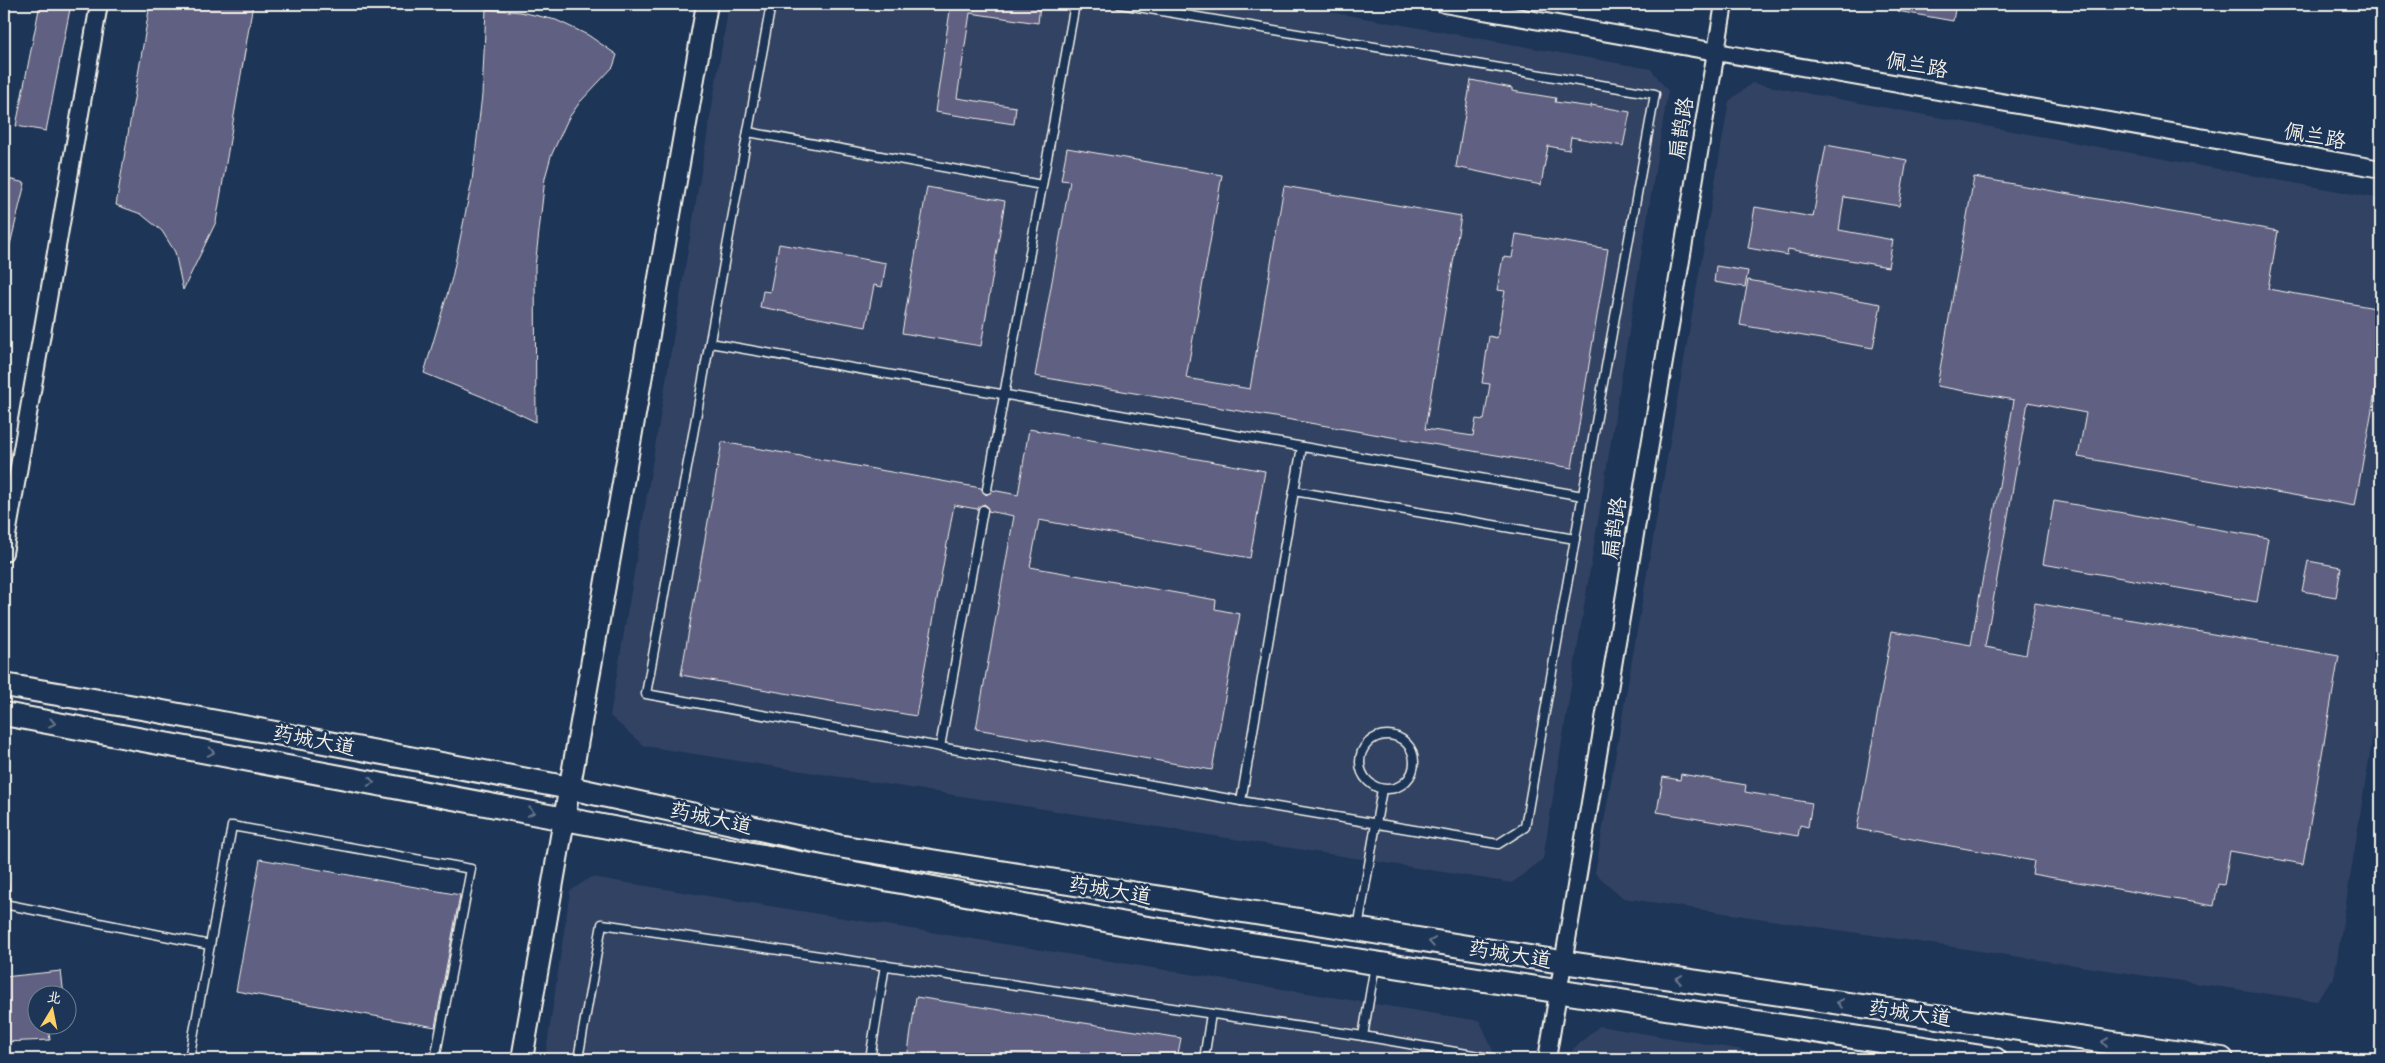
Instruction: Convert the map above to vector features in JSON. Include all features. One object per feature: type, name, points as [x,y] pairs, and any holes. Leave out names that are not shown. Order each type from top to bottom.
[{"type":"main road","name":"药城大道","points":[[4,685],[147,709],[570,788],[838,846],[1563,962],[2222,1059]]},
{"type":"main road","name":"药城大道","points":[[4,714],[1142,926],[1995,1059]]},
{"type":"street","points":[[4,553],[99,4]]},
{"type":"street","points":[[522,1059],[707,4]]},
{"type":"street","name":"佩兰路","points":[[1444,4],[1715,50],[2381,169]]},
{"type":"street","name":"扁鹊路","points":[[1547,1059],[1724,4]]},
{"type":"lane","points":[[771,4],[646,694],[1241,801],[1376,822],[1498,844],[1525,827],[1655,94],[1120,4]]},
{"type":"lane","points":[[987,489],[1075,4]]},
{"type":"lane","points":[[748,132],[1042,185]]},
{"type":"lane","points":[[710,343],[1583,496]]},
{"type":"lane","points":[[1241,801],[1302,447]]},
{"type":"lane","points":[[1294,490],[1575,539]]},
{"type":"lane","points":[[940,747],[983,510]]},
{"type":"lane","points":[[1392,735],[1400,738],[1412,750],[1414,767],[1406,782],[1399,787],[1382,789],[1367,781],[1359,766],[1360,757],[1362,749],[1374,737],[1392,735]]},
{"type":"lane","points":[[1358,930],[1382,789]]},
{"type":"lane","points":[[189,1059],[232,826],[470,869],[435,1059]]},
{"type":"lane","points":[[4,886],[4,905],[210,945]]},
{"type":"lane","points":[[578,1059],[602,924],[1363,1036],[1496,1059]]},
{"type":"lane","points":[[1363,1036],[1376,963]]},
{"type":"lane","points":[[870,1059],[885,965]]},
{"type":"lane","points":[[1204,1059],[1211,1014]]},
{"type":"shaded area","points":[[729,4],[1285,4],[1651,69],[1668,91],[1543,859],[1512,883],[644,746],[610,716]]},
{"type":"shaded area","points":[[1752,83],[2381,199],[2381,685],[2334,978],[2316,1001],[1623,898],[1595,873],[1729,101]]},
{"type":"shaded area","points":[[591,877],[1480,1021],[1494,1053],[1493,1059],[545,1059],[570,891]]},
{"type":"shaded area","points":[[1599,1026],[1796,1059],[1571,1059],[1573,1049]]},
{"type":"building","points":[[40,4],[71,4],[46,131],[16,126]]},
{"type":"building","points":[[150,4],[253,4],[216,222],[183,290],[175,252],[162,231],[141,214],[116,205]]},
{"type":"building","points":[[951,4],[1040,4],[1038,23],[970,13],[957,98],[1016,107],[1014,124],[935,112]]},
{"type":"building","points":[[1897,4],[1956,4],[1953,21],[1897,11]]},
{"type":"building","points":[[486,9],[521,12],[556,20],[588,35],[617,55],[613,67],[580,102],[568,119],[551,156],[545,178],[535,267],[536,422],[483,397],[424,373],[452,278],[472,181],[482,95]]},
{"type":"building","points":[[1471,80],[1512,88],[1512,91],[1556,98],[1555,102],[1591,107],[1591,105],[1630,112],[1623,146],[1571,137],[1569,150],[1548,146],[1541,185],[1456,167]]},
{"type":"building","points":[[1826,145],[1907,160],[1899,206],[1844,197],[1839,230],[1893,240],[1888,267],[1788,249],[1787,255],[1748,248],[1755,207],[1813,217]]},
{"type":"building","points":[[1067,148],[1222,175],[1186,378],[1250,389],[1284,186],[1461,216],[1425,429],[1473,436],[1476,419],[1484,420],[1490,384],[1482,383],[1489,336],[1497,338],[1505,291],[1497,290],[1503,257],[1512,258],[1516,234],[1608,249],[1572,468],[1035,376],[1070,181],[1061,180]]},
{"type":"building","points":[[1974,177],[2278,231],[2268,289],[2381,309],[2381,358],[2355,506],[2078,457],[2086,413],[2028,402],[1985,647],[2026,655],[2035,603],[2339,656],[2303,864],[2230,851],[2224,885],[2218,884],[2214,906],[2032,874],[2034,861],[1857,829],[1892,631],[1971,645],[2014,400],[1937,386]]},
{"type":"building","points":[[4,178],[25,183],[9,249],[4,249]]},
{"type":"building","points":[[927,187],[1005,201],[981,346],[902,333]]},
{"type":"building","points":[[779,244],[886,263],[882,287],[874,285],[866,327],[760,307],[763,291],[770,292]]},
{"type":"building","points":[[1716,266],[1748,271],[1745,287],[1714,282]]},
{"type":"building","points":[[1748,280],[1881,304],[1873,348],[1740,325]]},
{"type":"building","points":[[1029,429],[1265,471],[1250,558],[1039,520],[1030,567],[1216,600],[1215,609],[1240,614],[1212,770],[976,729],[1014,516],[988,511],[987,506],[984,504],[977,509],[954,505],[916,716],[681,675],[722,442],[981,488],[986,495],[992,490],[1018,495]]},
{"type":"building","points":[[2054,501],[2268,538],[2257,602],[2043,564]]},
{"type":"building","points":[[2308,561],[2341,567],[2336,597],[2302,591]]},
{"type":"building","points":[[1681,774],[1746,785],[1745,792],[1812,803],[1808,827],[1800,825],[1798,836],[1657,812],[1663,777],[1680,780]]},
{"type":"building","points":[[260,859],[460,895],[435,1027],[236,991]]},
{"type":"building","points":[[61,971],[63,986],[28,986],[28,1036],[49,1036],[50,1040],[4,1042],[4,977]]},
{"type":"building","points":[[916,997],[1181,1038],[1177,1059],[907,1059]]}]
